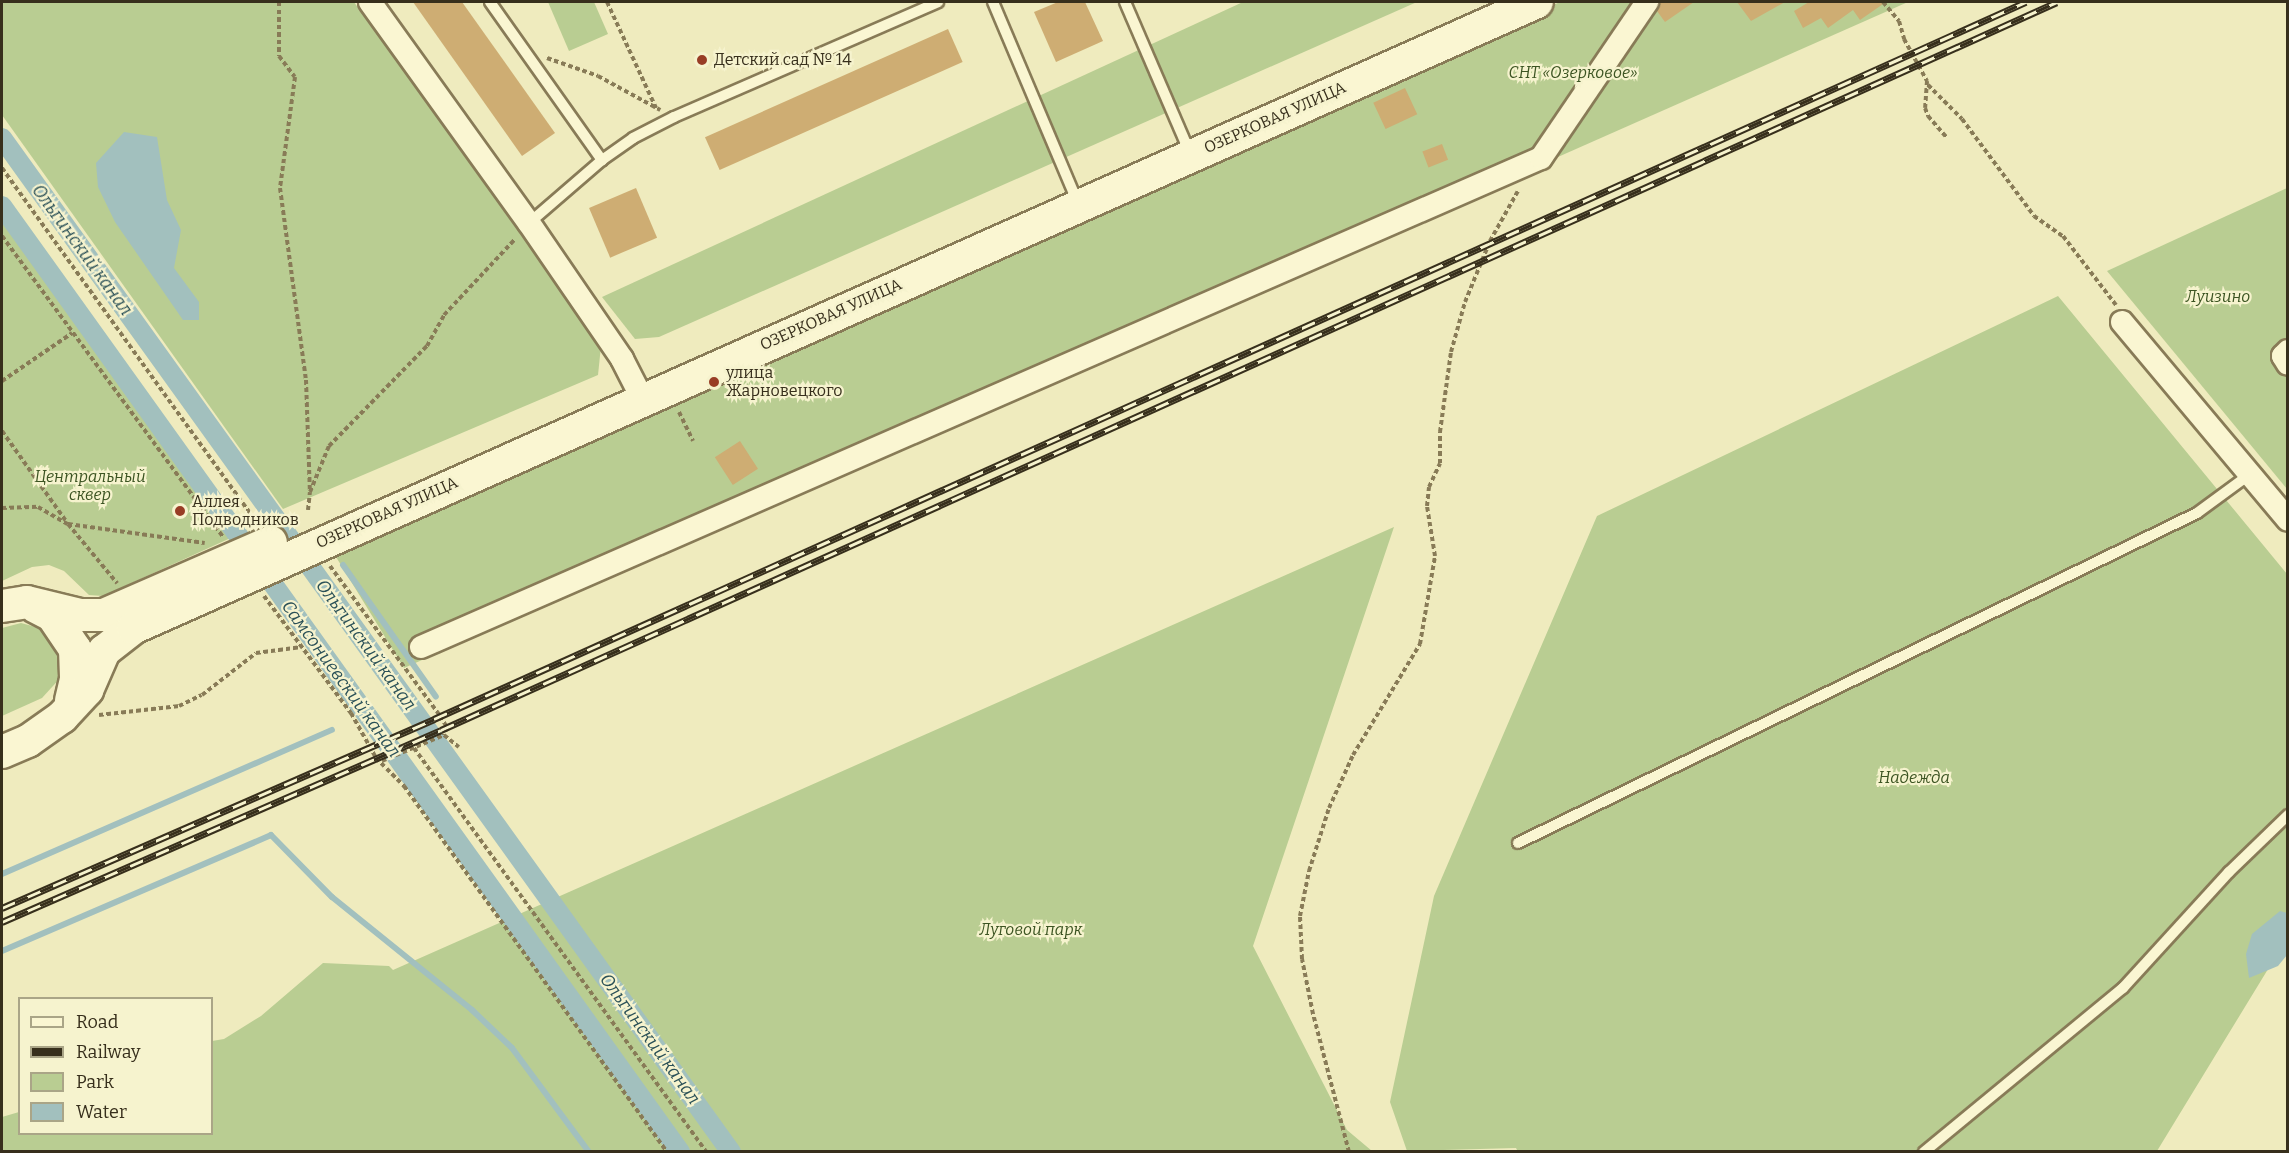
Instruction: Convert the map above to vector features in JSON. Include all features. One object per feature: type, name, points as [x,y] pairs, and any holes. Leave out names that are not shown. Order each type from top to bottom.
[{"type":"street","points":[[370,2],[529,223],[639,391]]},
{"type":"street","name":"ОЗЕРКОВАЯ УЛИЦА","points":[[1187,146],[1486,2]]},
{"type":"street","name":"ОЗЕРКОВАЯ УЛИЦА","points":[[14,604],[80,615],[104,615],[224,556],[314,526],[639,391],[1187,146],[1537,2]]},
{"type":"street","points":[[421,647],[1541,158],[1647,2]]},
{"type":"street","points":[[2122,322],[2288,520]]},
{"type":"street","points":[[2288,351],[2283,356],[2288,364]]},
{"type":"street","name":"ОЗЕРКОВАЯ УЛИЦА","points":[[2,752],[28,741],[62,717],[87,690],[98,660],[118,638],[224,556]]},
{"type":"street","points":[[14,604],[52,615],[75,649],[74,694],[62,717]]},
{"type":"lane","points":[[490,2],[602,160]]},
{"type":"lane","points":[[529,223],[602,160],[633,138],[674,117],[938,2]]},
{"type":"lane","points":[[993,2],[1075,195]]},
{"type":"lane","points":[[1125,2],[1187,146]]},
{"type":"lane","points":[[1518,843],[2197,513],[2250,474]]},
{"type":"lane","points":[[1924,1152],[2123,988],[2229,872],[2288,815]]},
{"type":"path","points":[[279,2],[279,56],[295,77],[280,199],[306,380],[309,492],[314,526]]},
{"type":"path","points":[[608,2],[656,108]]},
{"type":"path","points":[[1882,2],[1899,21],[1928,86],[1962,119],[2034,216],[2063,236],[2120,310],[2122,322]]},
{"type":"path","points":[[537,52],[598,76],[674,117]]},
{"type":"path","points":[[1928,86],[1924,108],[1946,137]]},
{"type":"path","points":[[1349,1152],[1302,959],[1300,916],[1309,871],[1329,808],[1353,755],[1420,644],[1435,556],[1428,497],[1440,463],[1440,432],[1451,352],[1465,302],[1490,241],[1541,158]]},
{"type":"path","points":[[2,168],[255,520]]},
{"type":"path","points":[[309,492],[329,446],[427,346],[444,315],[529,223]]},
{"type":"path","points":[[2,236],[72,333],[224,556]]},
{"type":"path","points":[[2,381],[72,333]]},
{"type":"path","points":[[675,402],[693,441]]},
{"type":"path","points":[[2,431],[68,524],[126,590]]},
{"type":"path","points":[[2,508],[38,507],[68,524],[224,556]]},
{"type":"path","points":[[336,574],[447,727],[444,735],[382,761]]},
{"type":"path","points":[[268,603],[351,714],[376,758],[404,786],[667,1152]]},
{"type":"path","points":[[62,717],[179,706],[202,695],[256,653],[302,647]]},
{"type":"path","points":[[444,735],[459,747]]},
{"type":"path","points":[[414,748],[706,1152]]},
{"type":"green space","points":[[2,2],[354,2],[601,346],[598,375],[283,509],[2,115]]},
{"type":"green space","points":[[548,2],[594,2],[608,34],[569,51]]},
{"type":"green space","points":[[1243,2],[1417,2],[659,337],[635,339],[602,297]]},
{"type":"green space","name":"СНТ «Озерковое»","points":[[1560,2],[1908,2],[404,668],[333,552]]},
{"type":"green space","name":"Луизино","points":[[2287,188],[2287,489],[2107,271]]},
{"type":"green space","name":"Центральный сквер","points":[[2,214],[235,536],[103,596],[89,595],[64,571],[49,565],[32,567],[2,581]]},
{"type":"green space","name":"Надежда","points":[[2058,296],[2287,574],[2287,938],[2157,1151],[1518,1152],[1516,1148],[1407,1151],[1390,1102],[1434,896],[1597,516]]},
{"type":"green space","name":"Луговой парк","points":[[1394,527],[1253,946],[1347,1130],[1372,1151],[2,1151],[2,1117],[18,1112],[18,1135],[213,1135],[213,1041],[224,1039],[261,1016],[323,963],[389,966],[393,970]]},
{"type":"green space","points":[[21,623],[47,630],[63,659],[63,675],[42,698],[2,716],[2,628]]},
{"type":"water","points":[[124,132],[157,137],[167,200],[181,230],[174,268],[199,302],[199,320],[183,320],[115,222],[98,187],[96,163]]},
{"type":"water","points":[[2280,911],[2287,913],[2287,955],[2278,966],[2249,978],[2246,954],[2252,934]]},
{"type":"building","points":[[413,2],[462,2],[555,133],[522,156]]},
{"type":"building","points":[[1058,2],[1085,2],[1103,41],[1056,62],[1034,12]]},
{"type":"building","points":[[1660,2],[1694,2],[1665,22],[1657,11]]},
{"type":"building","points":[[1737,2],[1785,2],[1751,21]]},
{"type":"building","points":[[1809,2],[1886,2],[1860,20],[1853,10],[1828,28],[1821,18],[1803,28],[1794,11]]},
{"type":"building","points":[[948,29],[963,62],[720,170],[705,137]]},
{"type":"building","points":[[1405,88],[1417,114],[1386,129],[1373,103]]},
{"type":"building","points":[[1442,144],[1448,160],[1428,167],[1422,152]]},
{"type":"building","points":[[636,188],[657,238],[610,258],[589,208]]},
{"type":"building","points":[[740,441],[758,469],[733,485],[715,457]]},
{"type":"waterway","name":"Ольгинский канал","points":[[2,138],[731,1152]]},
{"type":"waterway","name":"Самсониевский канал","points":[[2,206],[680,1152]]},
{"type":"waterway","points":[[343,565],[436,697]]},
{"type":"waterway","points":[[2,874],[332,730]]},
{"type":"waterway","points":[[2,951],[271,835],[332,897],[472,1010],[512,1048],[589,1152]]},
{"type":"railway","points":[[2,908],[434,719],[2026,2]]},
{"type":"railway","points":[[2,922],[441,730],[2057,2]]},
{"type":"place","name":"Детский сад № 14","points":[[702,60]]},
{"type":"place","name":"улица Жарновецкого","points":[[714,382]]},
{"type":"place","name":"Аллея Подводников","points":[[180,511]]}]
